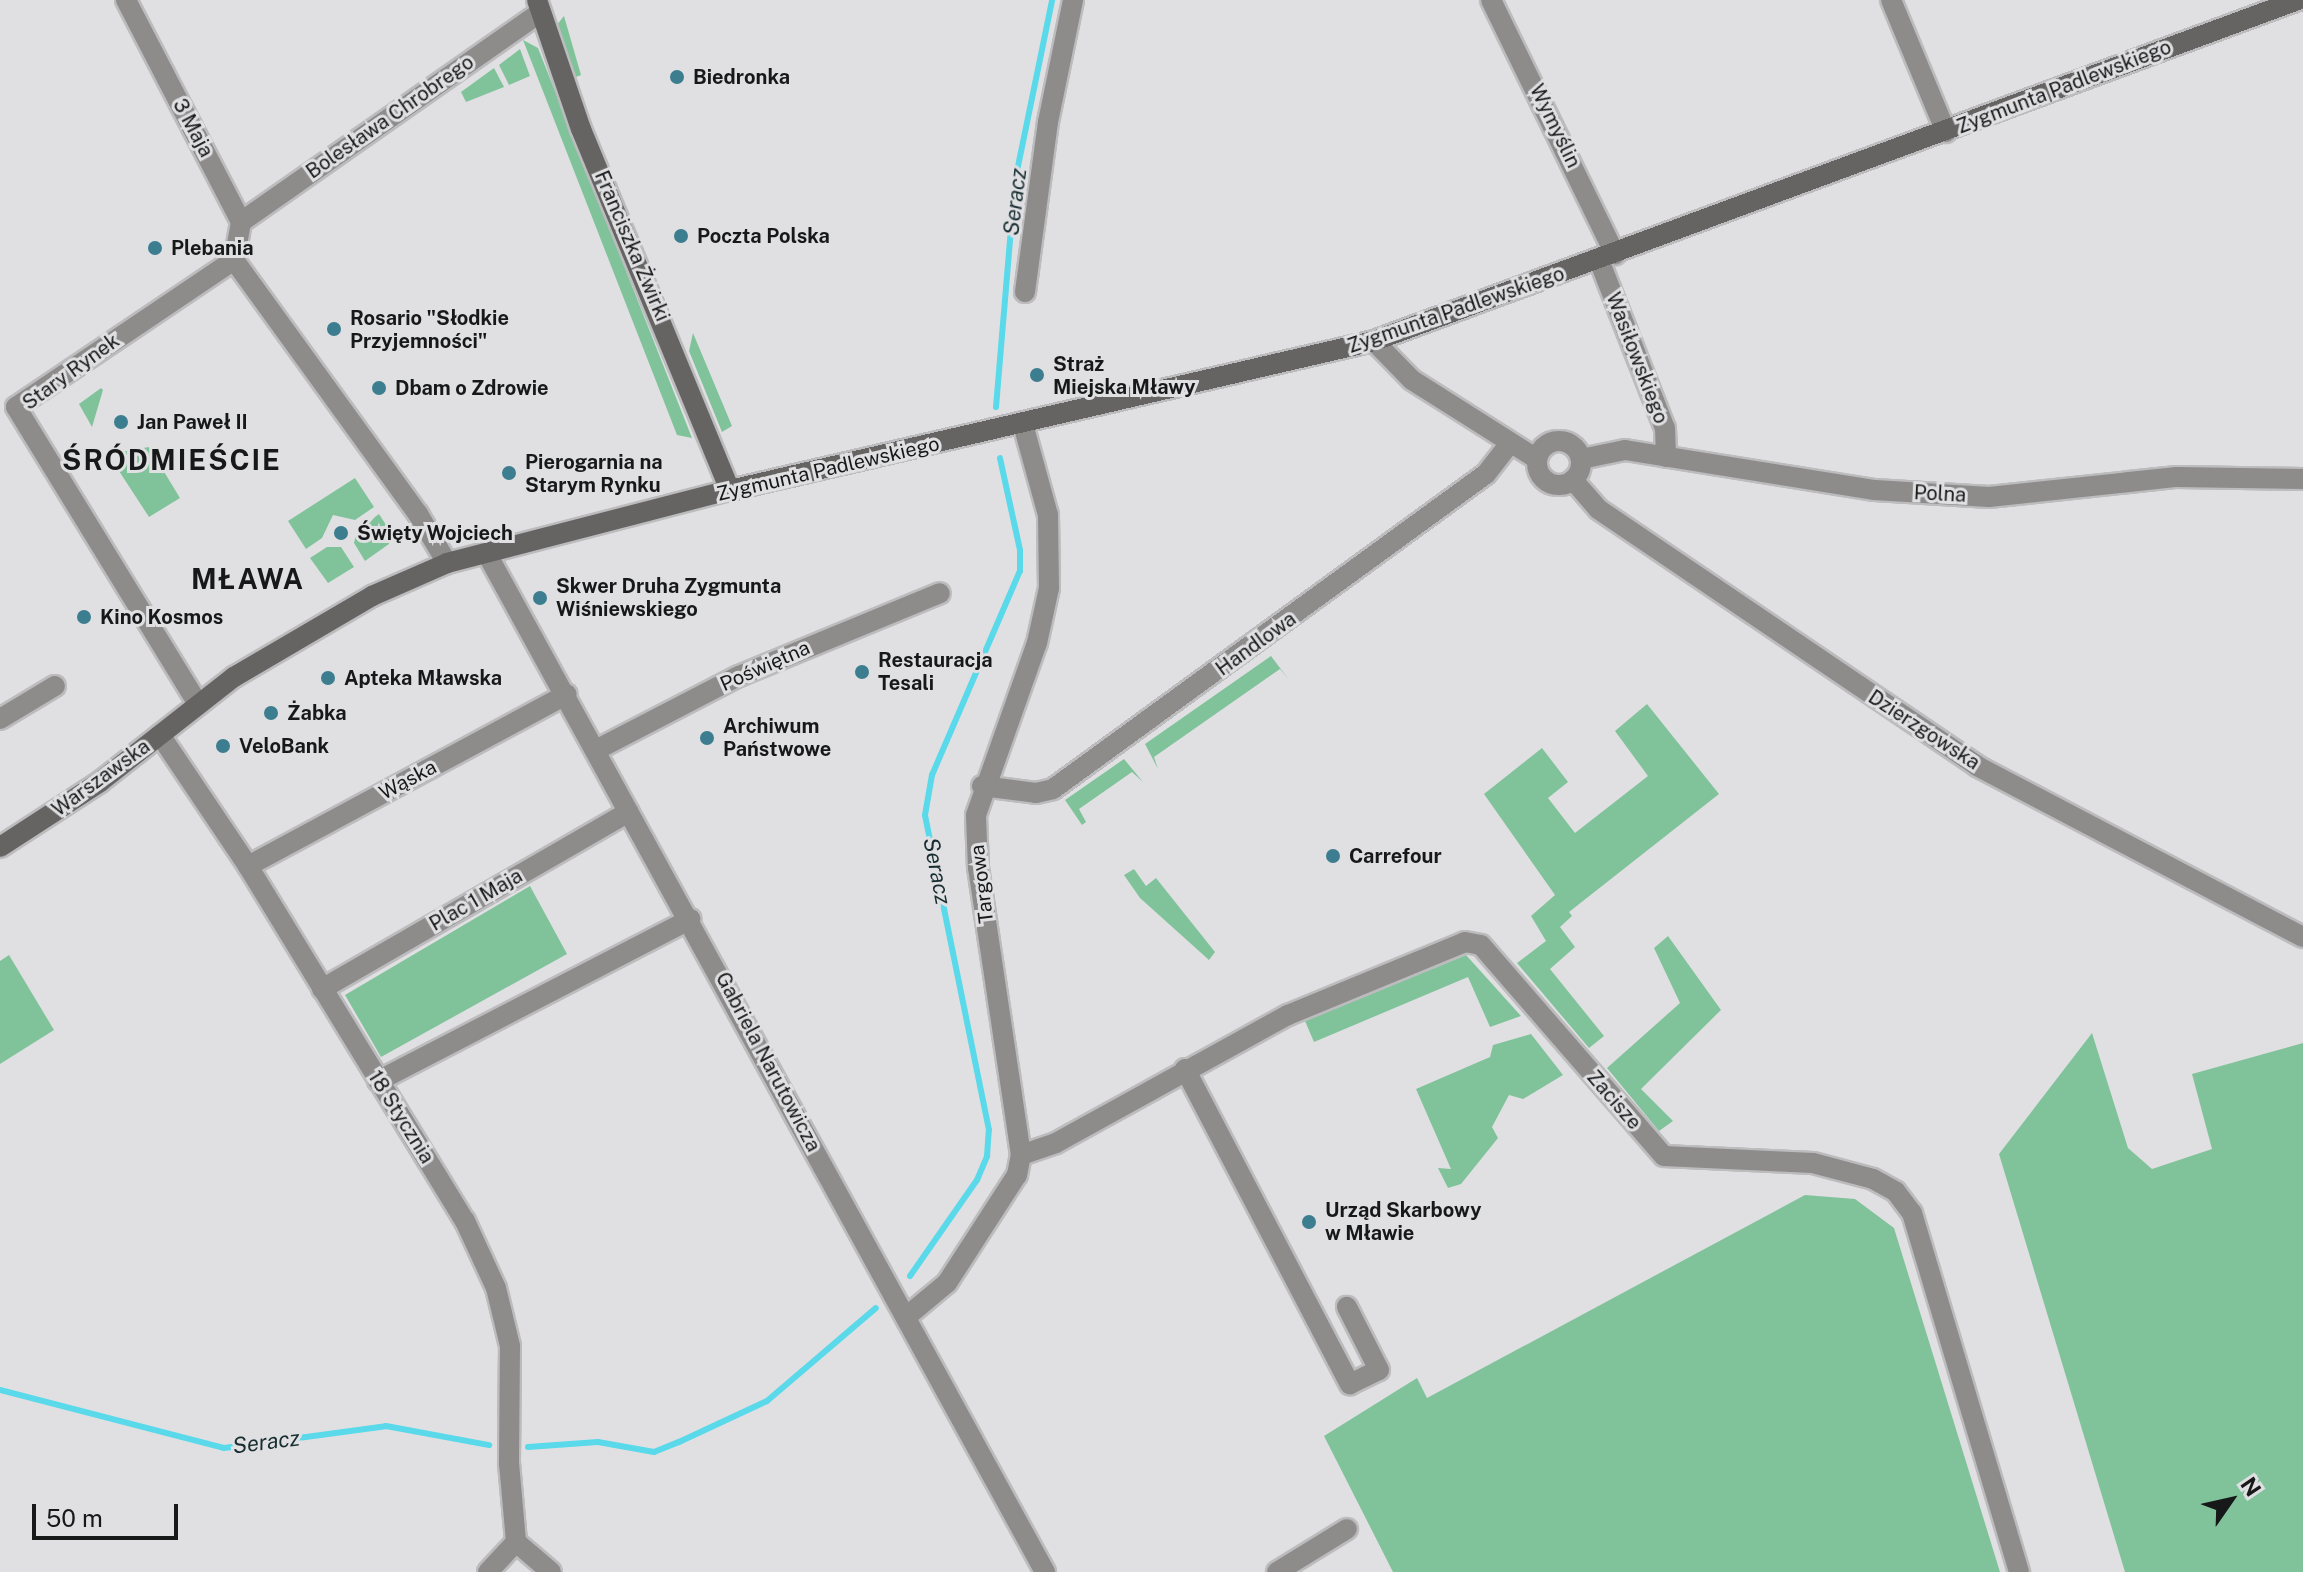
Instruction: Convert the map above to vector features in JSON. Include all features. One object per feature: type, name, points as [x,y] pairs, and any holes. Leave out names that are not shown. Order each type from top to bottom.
[{"type":"street","name":"3 Maja","points":[[126,0],[241,222]]},
{"type":"street","points":[[1025,292],[1048,122],[1073,0]]},
{"type":"street","name":"Wymyślin","points":[[1491,0],[1607,257]]},
{"type":"street","points":[[1891,0],[1946,132]]},
{"type":"street","name":"Zygmunta Padlewskiego","points":[[197,702],[337,616],[447,563],[730,490],[1374,341],[1946,132],[2272,4],[2298,0]]},
{"type":"street","name":"Bolesława Chrobrego","points":[[241,222],[539,6]]},
{"type":"street","name":"Franciszka Żwirki","points":[[539,6],[581,129],[730,490]]},
{"type":"street","points":[[241,222],[234,260],[418,514],[447,563]]},
{"type":"street","name":"Wasiłowskiego","points":[[1607,257],[1665,428],[1666,457]]},
{"type":"street","name":"Stary Rynek","points":[[197,702],[8,405],[234,260]]},
{"type":"street","points":[[1374,341],[1412,380],[1509,445],[1537,459]]},
{"type":"street","name":"Targowa","points":[[906,1317],[947,1283],[1012,1184],[1021,1155],[978,868],[976,815],[982,786],[1037,643],[1049,588],[1048,515],[1023,424]]},
{"type":"street","points":[[1559,440],[1573,445],[1581,459],[1573,480],[1551,483],[1540,474],[1537,459],[1544,446],[1559,440]]},
{"type":"street","name":"Handlowa","points":[[982,786],[1024,793],[1053,789],[1486,474],[1509,445]]},
{"type":"street","name":"Polna","points":[[1581,459],[1625,450],[1875,490],[1989,497],[2177,477],[2303,479]]},
{"type":"street","name":"Dzierzgowska","points":[[1573,480],[1598,509],[1977,766],[2303,937]]},
{"type":"street","name":"Gabriela Narutowicza","points":[[487,554],[691,919],[1045,1572]]},
{"type":"street","name":"Poświętna","points":[[596,750],[739,676],[940,593]]},
{"type":"street","points":[[0,719],[55,686]]},
{"type":"street","name":"Wąska","points":[[248,866],[567,694]]},
{"type":"street","name":"Warszawska","points":[[0,847],[160,735],[197,702]]},
{"type":"street","name":"18 Stycznia","points":[[160,735],[248,866],[465,1221],[496,1288],[510,1346],[509,1463],[516,1542]]},
{"type":"street","name":"Plac 1 Maja","points":[[322,989],[629,812]]},
{"type":"street","points":[[378,1081],[691,919]]},
{"type":"street","name":"Zacisze","points":[[1021,1155],[1056,1143],[1185,1069],[1288,1015],[1465,942],[1481,945],[1664,1156],[1813,1163],[1873,1179],[1896,1192],[1912,1213],[2019,1572]]},
{"type":"street","points":[[1185,1069],[1350,1384],[1379,1370],[1347,1307]]},
{"type":"street","points":[[1288,1569],[1347,1529]]},
{"type":"street","points":[[488,1572],[516,1542],[551,1572]]},
{"type":"green space","points":[[564,16],[581,75],[576,77],[556,26]]},
{"type":"green space","points":[[523,40],[538,48],[692,438],[677,435]]},
{"type":"green space","points":[[520,49],[530,76],[509,85],[499,65]]},
{"type":"green space","points":[[494,68],[504,87],[466,102],[461,92]]},
{"type":"green space","points":[[693,333],[732,426],[722,432],[689,351]]},
{"type":"green space","points":[[101,388],[103,390],[92,427],[79,404]]},
{"type":"green space","points":[[149,447],[180,498],[149,517],[119,471],[121,452]]},
{"type":"green space","points":[[355,478],[374,507],[355,520],[333,515],[322,538],[306,549],[288,521]]},
{"type":"green space","points":[[379,514],[390,531],[389,544],[365,561],[354,543],[357,530]]},
{"type":"green space","points":[[327,547],[341,547],[354,567],[328,583],[310,558]]},
{"type":"green space","points":[[1271,656],[1289,680],[1280,669],[1154,757],[1158,769],[1145,744]]},
{"type":"green space","points":[[1647,704],[1719,794],[1569,912],[1572,916],[1560,927],[1575,947],[1550,969],[1604,1036],[1589,1048],[1517,963],[1546,941],[1531,916],[1555,895],[1484,794],[1542,748],[1568,782],[1548,798],[1575,833],[1648,776],[1615,731]]},
{"type":"green space","points":[[1124,759],[1143,782],[1132,772],[1079,809],[1086,822],[1082,825],[1065,800]]},
{"type":"green space","points":[[1134,869],[1146,886],[1156,878],[1215,952],[1209,960],[1140,898],[1124,875]]},
{"type":"green space","points":[[530,886],[567,954],[381,1057],[345,995]]},
{"type":"green space","points":[[1668,936],[1721,1010],[1641,1089],[1673,1121],[1659,1131],[1607,1068],[1680,1003],[1654,948]]},
{"type":"green space","points":[[9,955],[54,1030],[0,1064],[0,961]]},
{"type":"green space","points":[[1466,955],[1521,1016],[1490,1027],[1468,977],[1314,1042],[1305,1021]]},
{"type":"green space","points":[[2092,1033],[2128,1148],[2152,1169],[2212,1149],[2192,1074],[2303,1043],[2303,1572],[2125,1572],[1999,1154]]},
{"type":"green space","points":[[1531,1034],[1563,1075],[1523,1099],[1509,1095],[1492,1127],[1498,1138],[1461,1184],[1448,1188],[1438,1168],[1451,1169],[1416,1089],[1490,1057],[1493,1045]]},
{"type":"green space","points":[[1805,1195],[1855,1199],[1894,1228],[2000,1572],[1393,1572],[1324,1436],[1417,1378],[1427,1398]]},
{"type":"waterway","name":"Seracz","points":[[996,407],[1015,181],[1052,0]]},
{"type":"waterway","name":"Seracz","points":[[910,1276],[977,1180],[987,1156],[989,1130],[925,815],[932,775],[1020,571],[1020,550],[1000,458]]},
{"type":"waterway","name":"Seracz","points":[[528,1447],[598,1442],[654,1452],[767,1401],[876,1308]]},
{"type":"waterway","name":"Seracz","points":[[0,1390],[224,1448],[386,1426],[489,1445]]},
{"type":"place","name":"Biedronka","points":[[677,77]]},
{"type":"place","name":"Poczta Polska","points":[[681,236]]},
{"type":"place","name":"Plebania","points":[[155,248]]},
{"type":"place","name":"Rosario \"Słodkie Przyjemności\"","points":[[334,329]]},
{"type":"place","name":"Straż Miejska Mławy","points":[[1037,375]]},
{"type":"place","name":"Dbam o Zdrowie","points":[[379,388]]},
{"type":"place","name":"Jan Paweł II","points":[[121,422]]},
{"type":"place","name":"Pierogarnia na Starym Rynku","points":[[509,473]]},
{"type":"place","name":"Święty Wojciech","points":[[341,533]]},
{"type":"place","name":"Skwer Druha Zygmunta Wiśniewskiego","points":[[540,598]]},
{"type":"place","name":"Kino Kosmos","points":[[84,617]]},
{"type":"place","name":"Restauracja Tesali","points":[[862,672]]},
{"type":"place","name":"Apteka Mławska","points":[[328,678]]},
{"type":"place","name":"Żabka","points":[[271,713]]},
{"type":"place","name":"Archiwum Państwowe","points":[[707,738]]},
{"type":"place","name":"VeloBank","points":[[223,746]]},
{"type":"place","name":"Carrefour","points":[[1333,856]]},
{"type":"place","name":"Urząd Skarbowy w Mławie","points":[[1309,1222]]},
{"type":"district","name":"ŚRÓDMIEŚCIE","points":[[172,460]]},
{"type":"district","name":"MŁAWA","points":[[248,579]]}]
